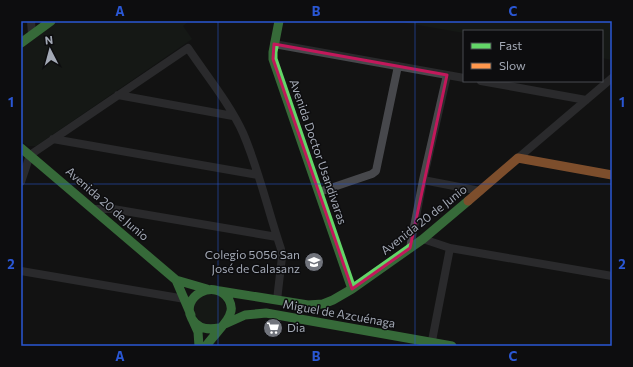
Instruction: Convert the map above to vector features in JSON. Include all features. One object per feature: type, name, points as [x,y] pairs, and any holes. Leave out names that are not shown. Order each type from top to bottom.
[{"type":"street","points":[[30,21],[32,34]]},
{"type":"street","points":[[21,43],[51,21]]},
{"type":"street","name":"Avenida Doctor Usandivaras","points":[[279,21],[274,44],[273,59],[320,192],[352,289]]},
{"type":"street","points":[[274,44],[463,78]]},
{"type":"street","points":[[21,182],[30,155],[188,48],[243,133],[258,175],[282,257],[277,300]]},
{"type":"street","points":[[320,192],[372,174],[376,171],[398,66]]},
{"type":"street","points":[[410,248],[423,180],[447,75]]},
{"type":"street","name":"Avenida 20 de Junio","points":[[220,291],[315,306],[333,300],[352,289],[423,239],[612,78]]},
{"type":"street","points":[[487,82],[586,100]]},
{"type":"street","points":[[118,96],[233,116]]},
{"type":"street","points":[[53,139],[258,175]]},
{"type":"street","name":"Avenida 20 de Junio","points":[[21,148],[176,280],[207,289]]},
{"type":"street","points":[[518,158],[612,175]]},
{"type":"street","points":[[423,180],[480,191]]},
{"type":"street","points":[[94,209],[113,209],[277,237]]},
{"type":"street","points":[[423,239],[450,248],[612,276]]},
{"type":"street","points":[[432,344],[450,248]]},
{"type":"street","points":[[21,271],[185,300]]},
{"type":"street","name":"Avenida 20 de Junio","points":[[176,280],[198,332],[199,346]]},
{"type":"street","points":[[206,346],[222,326],[231,313],[231,306],[225,295],[220,291],[207,289],[200,291],[191,302],[190,308],[192,318],[202,328],[208,330],[222,326]]},
{"type":"street","name":"Miguel de Azcuénaga","points":[[222,326],[242,315],[266,313],[432,344],[452,346]]},
{"type":"highlighted area","points":[[274,44],[447,75],[410,248],[352,289],[273,59]]},
{"type":"shaded area","points":[[57,21],[189,21],[183,26],[192,39],[36,146],[28,146],[21,141],[21,48]]},
{"type":"shaded area","points":[[395,21],[612,21],[612,60],[603,58],[603,30],[463,30],[463,33]]},
{"type":"shaded area","points":[[205,293],[220,294],[229,313],[213,327],[202,324],[194,313],[195,302]]},
{"type":"traffic: fast","points":[[21,43],[51,21]]},
{"type":"traffic: fast","points":[[279,21],[273,59],[352,289]]},
{"type":"traffic: fast","points":[[21,148],[176,280],[191,315]]},
{"type":"traffic: fast","points":[[220,291],[308,305],[323,304],[352,289],[423,239],[468,201]]},
{"type":"traffic: fast","points":[[176,280],[207,289]]},
{"type":"traffic: fast","points":[[206,346],[229,317],[231,307],[229,300],[223,293],[216,290],[201,292],[190,303],[189,311],[192,319],[201,327],[211,329],[219,328]]},
{"type":"traffic: fast","points":[[225,324],[245,315],[266,313],[452,346]]},
{"type":"traffic: fast","points":[[193,321],[198,332],[199,346]]},
{"type":"traffic: slow","points":[[468,201],[518,158],[612,175]]},
{"type":"place","name":"Colegio 5056 San José de Calasanz","points":[[314,262]]},
{"type":"place","name":"Dia","points":[[273,328]]}]
